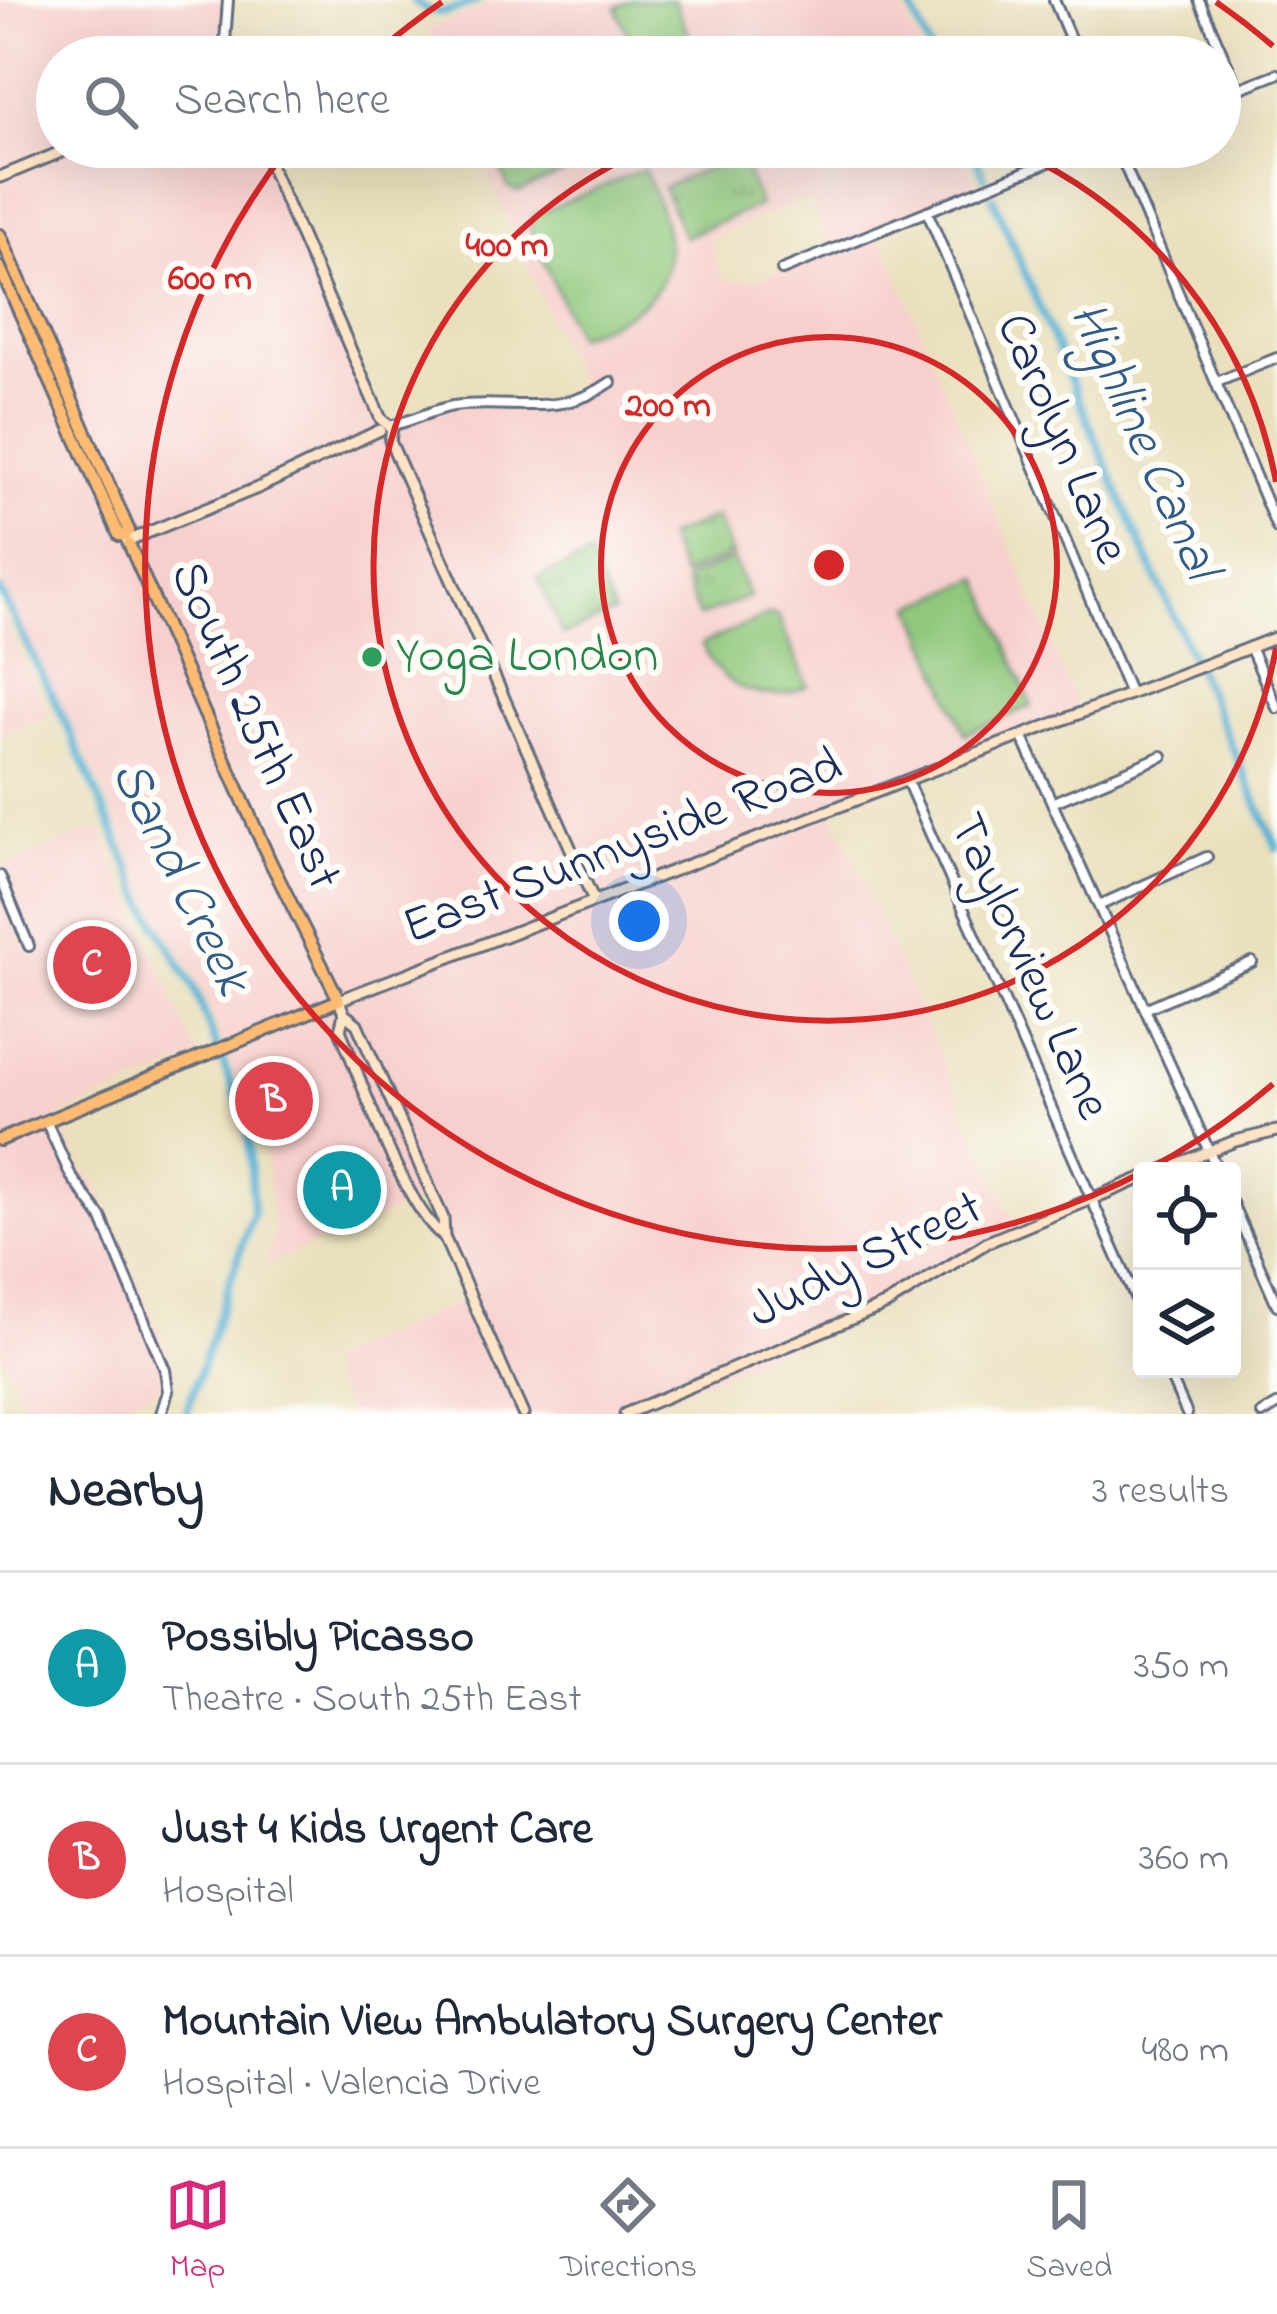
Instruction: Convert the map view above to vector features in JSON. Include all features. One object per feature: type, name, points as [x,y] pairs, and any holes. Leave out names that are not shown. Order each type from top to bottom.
[{"type":"main road","name":"South 25th East","points":[[1,239],[52,370]]},
{"type":"main road","name":"South 25th East","points":[[0,268],[129,531],[127,540],[270,861],[339,1000]]},
{"type":"main road","name":"East Sunnyside Road","points":[[0,1140],[339,1000]]},
{"type":"street","points":[[225,36],[228,0]]},
{"type":"street","points":[[1054,0],[1069,36]]},
{"type":"street","points":[[1198,0],[1214,36]]},
{"type":"street","points":[[1241,88],[1277,74]]},
{"type":"street","points":[[0,176],[36,162]]},
{"type":"street","points":[[271,168],[594,901]]},
{"type":"street","points":[[782,271],[1034,168]]},
{"type":"street","points":[[1126,168],[1277,528]]},
{"type":"street","name":"Carolyn Lane","points":[[927,211],[1130,694]]},
{"type":"street","points":[[1217,382],[1277,358]]},
{"type":"street","points":[[127,540],[453,406],[572,403],[611,382]]},
{"type":"street","name":"East Sunnyside Road","points":[[339,1000],[1277,637]]},
{"type":"street","points":[[1250,647],[1277,708]]},
{"type":"street","points":[[1022,736],[1214,1162]]},
{"type":"street","points":[[1054,802],[1162,756]]},
{"type":"street","name":"Taylorview Lane","points":[[907,781],[1133,1293]]},
{"type":"street","points":[[1100,905],[1208,857]]},
{"type":"street","points":[[0,876],[29,946]]},
{"type":"street","points":[[1145,1009],[1252,962]]},
{"type":"street","name":"South 25th East","points":[[339,1000],[371,1055],[443,1218],[444,1237],[523,1414]]},
{"type":"street","name":"South 25th East","points":[[344,1014],[340,1030],[383,1132],[428,1225],[444,1237]]},
{"type":"street","points":[[46,1121],[71,1176],[101,1217],[165,1370],[168,1391],[160,1414]]},
{"type":"street","points":[[1183,1162],[1277,1131]]},
{"type":"street","name":"Judy Street","points":[[625,1414],[887,1304],[988,1242],[1133,1182]]},
{"type":"street","points":[[1241,1223],[1277,1305]]},
{"type":"street","points":[[1171,1378],[1187,1414]]},
{"type":"street","points":[[1262,1414],[1277,1405]]},
{"type":"shaded area","points":[[0,0],[228,0],[228,36],[36,36],[36,168],[271,168],[386,431],[453,406],[584,399],[486,168],[970,168],[979,190],[879,231],[1080,714],[831,810],[1017,1230],[887,1304],[625,1414],[347,1414],[325,1362],[471,1297],[426,1197],[266,1265],[275,1228],[265,1154],[202,990],[146,893],[102,788],[0,580]],"holes":[[[809,197],[831,250],[756,280],[724,280],[708,239]]]},
{"type":"shaded area","points":[[498,0],[900,0],[915,36],[430,36],[428,30]]},
{"type":"shaded area","points":[[0,613],[49,715],[0,736]]},
{"type":"shaded area","points":[[100,828],[198,1058],[59,1116],[78,1164],[96,1183],[177,1375],[175,1381],[95,1414],[28,1414],[0,1348],[0,869]]},
{"type":"green space","points":[[633,0],[674,0],[689,36],[628,36],[616,7]]},
{"type":"green space","points":[[500,168],[575,168],[518,192],[508,187]]},
{"type":"green space","points":[[709,168],[745,168],[760,205],[684,237],[663,187]]},
{"type":"green space","points":[[644,169],[665,227],[667,265],[661,282],[629,313],[576,336],[529,226],[534,215]]},
{"type":"green space","points":[[716,517],[732,555],[682,575],[667,537]]},
{"type":"green space","points":[[589,556],[614,613],[563,635],[538,578]]},
{"type":"green space","points":[[733,559],[749,597],[699,617],[684,579]]},
{"type":"green space","points":[[980,578],[1032,706],[965,734],[913,606]]},
{"type":"green space","points":[[771,614],[778,617],[808,686],[760,694],[732,683],[710,660],[702,644]]},
{"type":"waterway","name":"Highline Canal","points":[[414,0],[437,12],[478,0]]},
{"type":"waterway","name":"Highline Canal","points":[[908,0],[924,36]]},
{"type":"waterway","name":"Highline Canal","points":[[980,168],[985,178]]},
{"type":"waterway","name":"Highline Canal","points":[[993,198],[1277,848]]},
{"type":"waterway","name":"Sand Creek","points":[[0,591],[64,719],[146,905],[194,988],[248,1127],[253,1212],[186,1414]]},
{"type":"place","name":"Yoga London","points":[[372,657]]},
{"type":"place","name":"Mountain View Ambulatory Surgery Center","points":[[92,965]]},
{"type":"place","name":"Just 4 Kids Urgent Care","points":[[274,1101]]},
{"type":"place","name":"Possibly Picasso","points":[[342,1190]]}]
